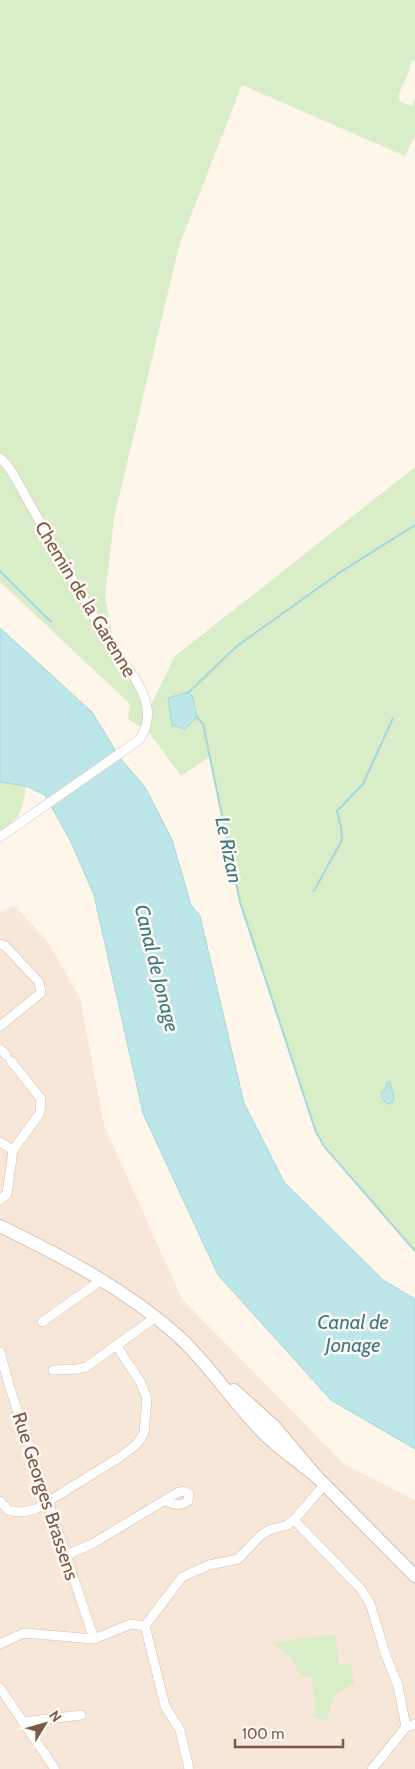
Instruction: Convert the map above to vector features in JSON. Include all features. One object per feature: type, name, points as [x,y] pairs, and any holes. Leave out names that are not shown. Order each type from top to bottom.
[{"type":"main road","points":[[0,1226],[55,1253],[103,1280],[140,1304],[156,1317],[178,1336],[210,1369],[259,1411],[275,1427],[320,1481],[415,1576]]},
{"type":"street","name":"Chemin de la Garenne","points":[[0,458],[16,479],[106,638],[139,686],[147,706],[148,721],[139,740],[0,837]]},
{"type":"street","points":[[0,944],[5,946],[39,982],[41,993],[0,1026]]},
{"type":"street","points":[[0,1200],[7,1194],[13,1150],[40,1113],[41,1099],[5,1055]]},
{"type":"street","points":[[0,1142],[13,1150]]},
{"type":"street","points":[[42,1322],[103,1280]]},
{"type":"street","points":[[53,1370],[86,1367],[156,1317]]},
{"type":"street","points":[[0,1501],[9,1511],[23,1512],[36,1509],[136,1445],[144,1433],[147,1399],[141,1383],[116,1345]]},
{"type":"street","name":"Rue Georges Brassens","points":[[0,1352],[94,1639]]},
{"type":"street","points":[[145,1626],[182,1577],[209,1565],[238,1559],[260,1536],[269,1530],[287,1525],[294,1520],[320,1481]]},
{"type":"street","points":[[66,1555],[92,1544],[165,1500]]},
{"type":"street","points":[[294,1520],[360,1588],[370,1604],[385,1653],[398,1686],[410,1725],[372,1769]]},
{"type":"street","points":[[0,1644],[24,1633],[94,1639],[132,1624],[145,1626]]},
{"type":"street","points":[[145,1626],[165,1706],[180,1730],[189,1769]]},
{"type":"street","points":[[0,1688],[55,1769]]},
{"type":"street","points":[[23,1722],[81,1715]]},
{"type":"shaded area","points":[[14,905],[47,941],[80,998],[104,1125],[182,1299],[344,1464],[415,1500],[415,1769],[0,1769],[0,913]]},
{"type":"green space","points":[[0,0],[415,0],[415,61],[411,60],[410,69],[398,98],[401,102],[412,106],[415,98],[415,135],[405,156],[242,85],[179,246],[114,518],[105,597],[113,640],[150,707],[174,657],[415,467],[415,1251],[317,1135],[239,901],[209,757],[181,776],[148,731],[128,719],[130,704],[0,582]]},
{"type":"green space","points":[[0,782],[26,786],[22,808],[12,823],[0,833]]},
{"type":"green space","points":[[335,1634],[340,1665],[351,1664],[354,1684],[335,1694],[326,1721],[312,1716],[315,1707],[312,1678],[300,1676],[291,1658],[272,1643]]},
{"type":"water","name":"Canal de Jonage","points":[[0,628],[92,712],[120,758],[145,787],[172,840],[191,905],[200,916],[244,1103],[284,1182],[383,1280],[415,1299],[415,1449],[331,1400],[218,1275],[143,1113],[94,895],[71,842],[45,795],[26,786],[0,782]]},
{"type":"water","points":[[188,692],[193,697],[197,717],[185,729],[172,725],[168,698]]},
{"type":"water","points":[[387,1082],[390,1082],[394,1098],[392,1103],[387,1104],[383,1100],[381,1093],[386,1088]]},
{"type":"waterway","name":"Le Rizan","points":[[188,693],[237,646],[342,571],[415,525]]},
{"type":"waterway","points":[[0,571],[51,622]]},
{"type":"waterway","name":"Le Rizan","points":[[196,716],[203,724],[240,902],[316,1132],[324,1146],[415,1251]]},
{"type":"waterway","points":[[314,891],[342,840],[337,811],[363,784],[393,718]]}]
